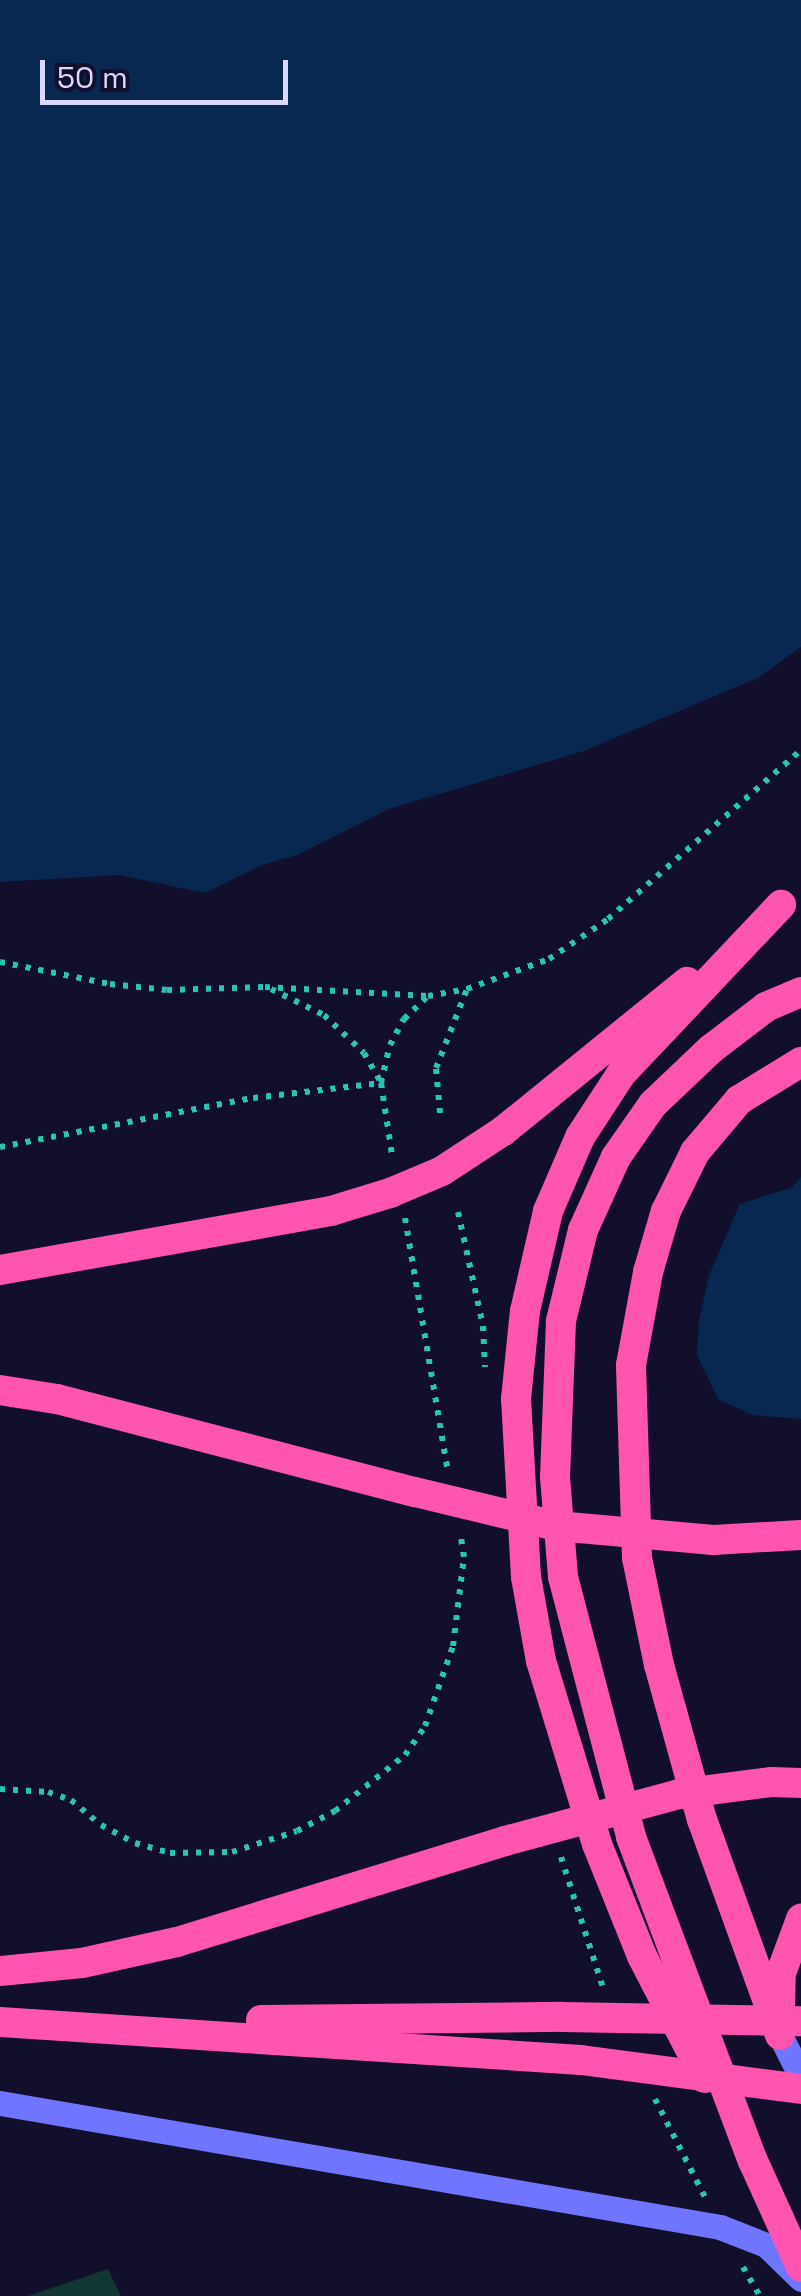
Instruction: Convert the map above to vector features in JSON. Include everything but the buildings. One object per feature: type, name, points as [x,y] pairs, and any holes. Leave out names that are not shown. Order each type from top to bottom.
[{"type":"highway","points":[[0,1270],[331,1211],[442,1172],[503,1132],[791,896]]},
{"type":"highway","points":[[753,2160],[675,2026],[642,1956],[586,1808],[541,1661],[526,1577],[516,1399],[525,1311],[548,1212],[580,1138],[621,1074],[791,896]]},
{"type":"highway","points":[[801,992],[766,1006],[710,1048],[653,1104],[616,1157],[582,1230],[562,1321],[554,1477],[563,1577],[631,1837],[753,2160],[801,2268]]},
{"type":"highway","points":[[791,2028],[702,1820],[659,1664],[637,1558],[632,1365],[648,1272],[666,1211],[695,1152],[739,1100],[801,1062]]},
{"type":"highway","points":[[0,1390],[75,1404],[558,1526],[712,1540],[801,1536]]},
{"type":"highway","points":[[0,1971],[82,1963],[178,1942],[505,1842],[679,1794],[786,1783]]},
{"type":"highway","points":[[791,2028],[780,1973],[801,1919]]},
{"type":"highway","points":[[12,2022],[562,2017],[791,2028]]},
{"type":"highway","points":[[12,2022],[581,2060],[801,2089]]},
{"type":"main road","points":[[791,2028],[801,2076]]},
{"type":"main road","points":[[0,2103],[720,2226],[766,2245],[801,2279]]},
{"type":"path","points":[[0,962],[148,988],[265,987],[428,996],[467,988],[549,959],[608,919],[801,750]]},
{"type":"path","points":[[265,987],[298,1000],[344,1030],[381,1083]]},
{"type":"path","points":[[440,1113],[436,1068],[467,988]]},
{"type":"path","points":[[392,1155],[381,1083],[390,1045],[404,1019],[428,996]]},
{"type":"path","points":[[0,1147],[253,1098],[381,1083]]},
{"type":"path","points":[[404,1216],[452,1488]]},
{"type":"path","points":[[0,1789],[48,1792],[71,1800],[101,1825],[135,1843],[170,1853],[232,1852],[297,1831],[335,1810],[404,1755],[426,1726],[453,1646],[464,1557],[458,1522]]},
{"type":"green space","points":[[108,2269],[121,2296],[28,2296]]},
{"type":"water","points":[[0,0],[801,0],[801,647],[758,678],[584,751],[389,809],[297,855],[262,865],[205,893],[119,875],[0,882]]},
{"type":"water","points":[[801,1177],[801,1419],[753,1415],[719,1400],[697,1355],[699,1321],[709,1275],[740,1204],[793,1187]]}]
